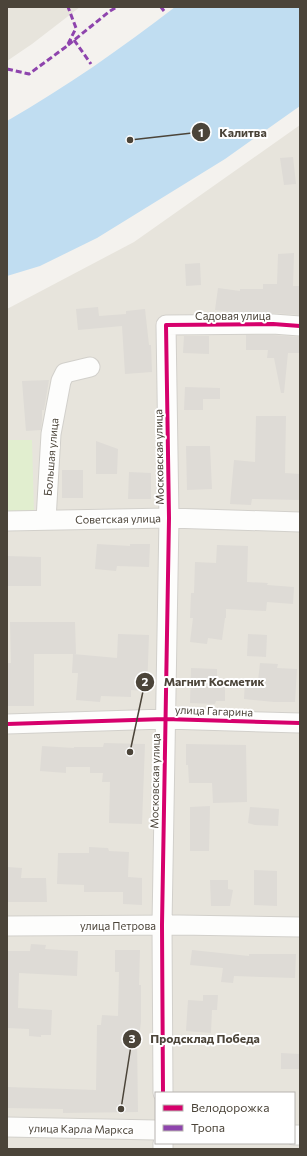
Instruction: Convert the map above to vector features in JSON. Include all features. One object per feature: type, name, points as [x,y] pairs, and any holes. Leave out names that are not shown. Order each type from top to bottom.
[{"type":"street","name":"Садовая улица","points":[[166,325],[273,324],[300,326]]},
{"type":"street","name":"Московская улица","points":[[163,1092],[162,925],[169,518],[166,325]]},
{"type":"street","name":"Большая улица","points":[[46,520],[51,434],[61,381],[65,373],[90,367]]},
{"type":"street","name":"Советская улица","points":[[7,521],[169,518],[300,522]]},
{"type":"street","name":"улица Гагарина","points":[[7,724],[165,719],[300,723]]},
{"type":"street","name":"улица Петрова","points":[[7,926],[162,925],[300,927]]},
{"type":"street","name":"улица Карла Маркса","points":[[7,1127],[155,1130]]},
{"type":"shaded area","points":[[7,7],[80,7],[32,44],[7,61]]},
{"type":"shaded area","points":[[300,125],[300,1149],[7,1149],[7,309],[134,242]]},
{"type":"green space","points":[[7,440],[32,440],[34,513],[7,514]]},
{"type":"water","points":[[175,7],[300,7],[300,106],[225,159],[97,238],[40,266],[7,276],[7,121],[51,95],[93,67]]},
{"type":"building","points":[[293,157],[296,184],[284,185],[280,158]]},
{"type":"building","points":[[294,253],[293,286],[300,286],[300,315],[241,313],[215,310],[218,288],[240,291],[240,289],[263,289],[263,284],[277,284],[278,254]]},
{"type":"building","points":[[200,263],[201,285],[186,286],[185,264]]},
{"type":"building","points":[[98,307],[99,316],[126,314],[126,311],[145,309],[149,345],[151,345],[152,372],[125,374],[122,326],[78,330],[76,309]]},
{"type":"building","points":[[246,335],[300,337],[300,353],[288,353],[284,393],[281,393],[274,358],[267,358],[268,350],[246,350]]},
{"type":"building","points":[[184,336],[209,336],[209,354],[183,353]]},
{"type":"building","points":[[49,380],[44,410],[42,410],[41,430],[26,431],[22,381]]},
{"type":"building","points":[[185,387],[220,388],[220,399],[203,399],[203,410],[184,410]]},
{"type":"building","points":[[256,416],[286,416],[285,473],[300,474],[300,500],[252,499],[251,505],[230,504],[234,460],[255,462]]},
{"type":"building","points":[[96,441],[118,449],[117,474],[96,474]]},
{"type":"building","points":[[186,446],[210,446],[212,489],[187,490]]},
{"type":"building","points":[[62,470],[83,470],[83,498],[62,498]]},
{"type":"building","points":[[129,472],[151,473],[151,499],[128,499]]},
{"type":"building","points":[[97,544],[130,546],[130,544],[150,544],[149,567],[117,566],[116,571],[95,569]]},
{"type":"building","points":[[217,545],[248,546],[247,582],[268,583],[267,585],[294,587],[293,604],[267,602],[266,611],[226,609],[222,640],[208,638],[207,644],[190,642],[193,618],[190,618],[191,593],[194,593],[195,562],[216,563]]},
{"type":"building","points":[[7,556],[41,557],[41,586],[7,586]]},
{"type":"building","points":[[10,622],[75,622],[76,654],[34,654],[34,706],[7,706],[7,663],[11,663]]},
{"type":"building","points":[[118,634],[149,635],[147,691],[131,690],[131,697],[101,696],[100,702],[76,700],[78,673],[72,673],[73,654],[117,658]]},
{"type":"building","points":[[248,634],[267,635],[266,657],[247,656]]},
{"type":"building","points":[[260,663],[278,664],[277,668],[297,669],[295,702],[274,702],[244,699],[245,680],[258,681]]},
{"type":"building","points":[[191,668],[217,669],[217,679],[225,680],[225,701],[216,701],[215,704],[190,703]]},
{"type":"building","points":[[104,743],[145,744],[142,824],[109,823],[110,782],[102,782],[103,773],[90,773],[90,767],[66,767],[66,773],[40,771],[42,746],[74,748],[103,747]]},
{"type":"building","points":[[186,744],[246,745],[247,802],[213,803],[212,783],[189,783],[188,765],[186,765]]},
{"type":"building","points":[[210,806],[209,851],[190,851],[190,807]]},
{"type":"building","points":[[250,807],[279,809],[278,826],[255,825],[248,823]]},
{"type":"building","points":[[89,847],[108,848],[109,851],[129,852],[128,877],[142,878],[142,905],[123,904],[123,892],[84,892],[84,885],[57,884],[58,853],[89,853]]},
{"type":"building","points":[[7,867],[22,868],[21,878],[46,878],[47,902],[7,902]]},
{"type":"building","points":[[254,870],[277,871],[277,906],[254,905]]},
{"type":"building","points":[[210,880],[228,880],[228,889],[233,890],[230,906],[211,906]]},
{"type":"building","points":[[31,944],[46,945],[45,949],[78,951],[77,976],[19,973],[18,1008],[52,1010],[51,1035],[41,1035],[41,1037],[29,1036],[29,1029],[7,1028],[7,951],[30,951]]},
{"type":"building","points":[[115,950],[140,950],[139,985],[141,985],[141,1022],[139,1038],[137,1038],[138,1112],[63,1113],[63,1109],[7,1108],[7,1087],[96,1090],[97,1025],[101,1025],[102,1015],[118,1016],[119,972],[115,972]]},
{"type":"building","points":[[192,950],[249,956],[249,954],[296,954],[295,978],[234,976],[233,983],[221,982],[223,968],[190,965]]},
{"type":"building","points":[[203,995],[218,995],[217,1010],[212,1010],[211,1033],[186,1031],[188,1000],[203,1001]]},
{"type":"building","points":[[281,1053],[300,1054],[300,1069],[281,1069]]},
{"type":"marked path","points":[[7,69],[29,74],[67,46],[76,28],[68,7]]},
{"type":"marked path","points":[[68,45],[117,7]]},
{"type":"marked path","points":[[161,7],[164,11]]},
{"type":"marked path","points":[[74,40],[91,64]]},
{"type":"cycle path","points":[[163,1092],[162,925],[169,518],[166,325],[273,324],[300,326]]},
{"type":"cycle path","points":[[7,724],[165,719],[300,723]]},
{"type":"place","name":"Калитва","points":[[130,140]]},
{"type":"place","name":"Магнит Косметик","points":[[130,752]]},
{"type":"place","name":"Продсклад Победа","points":[[121,1109]]}]
